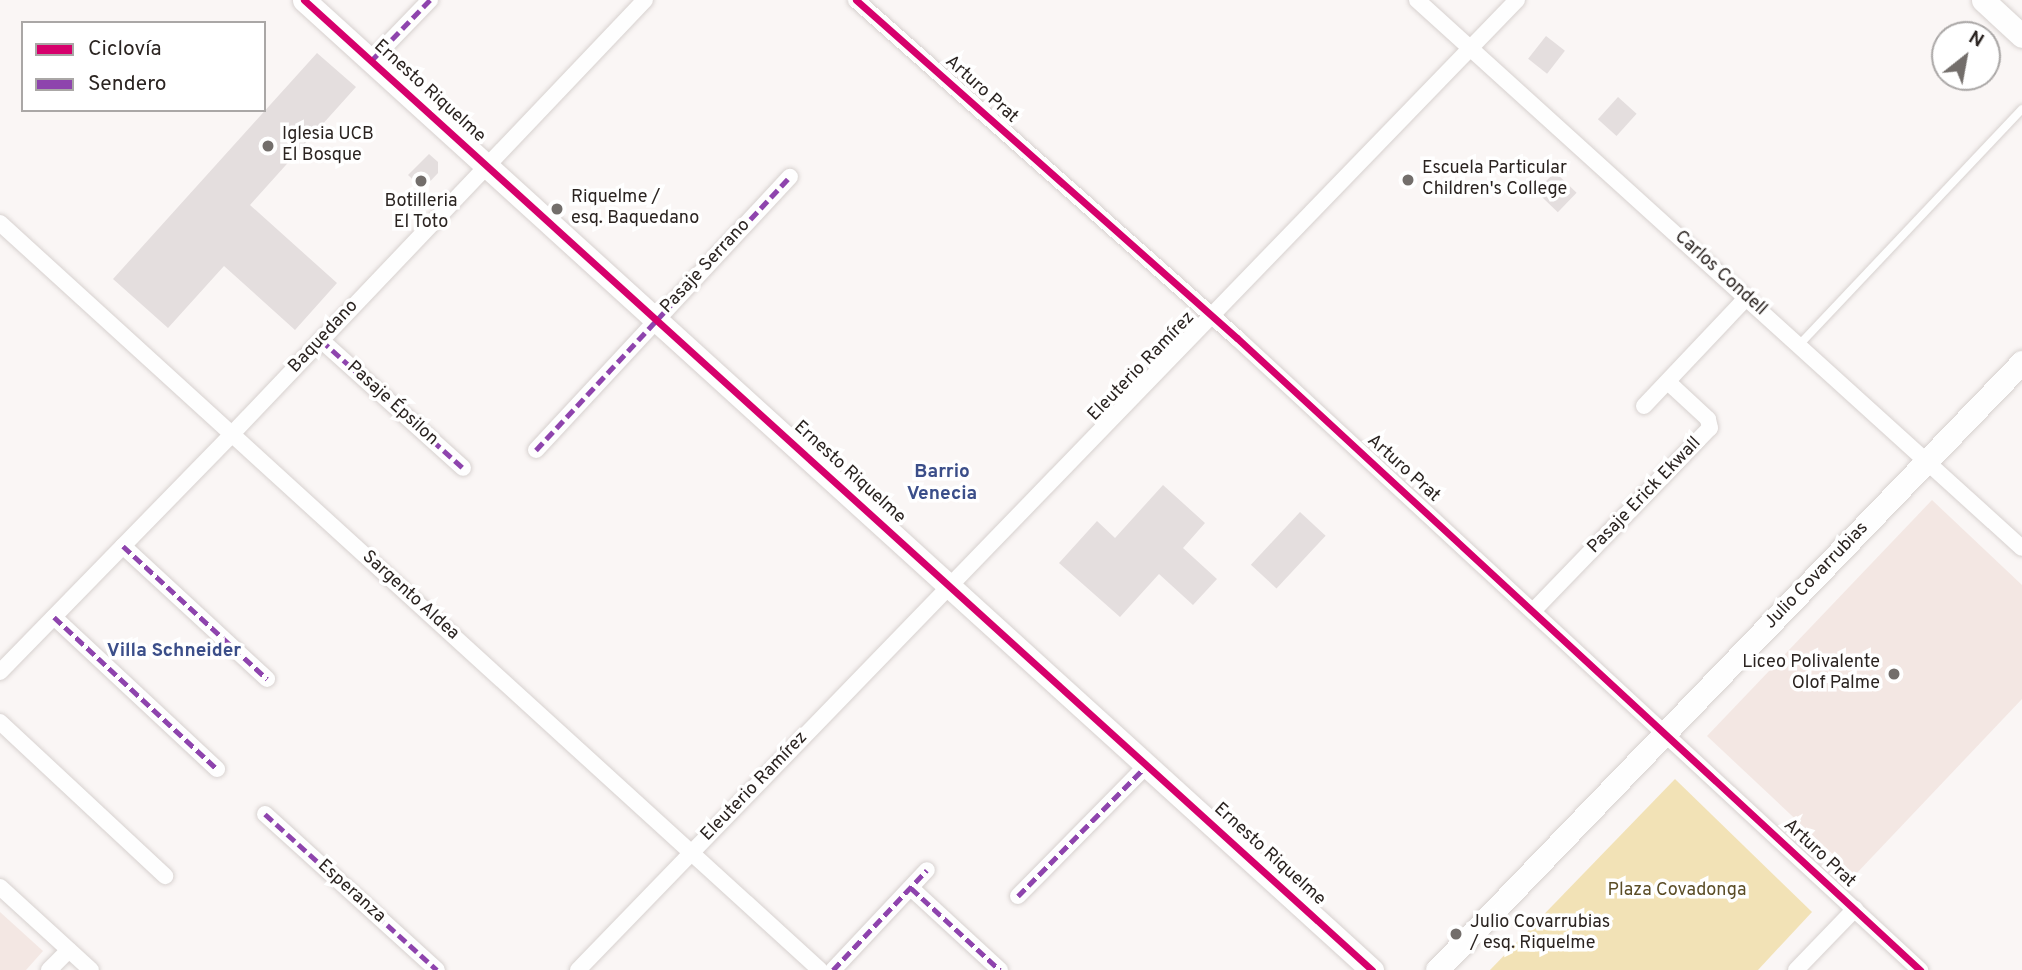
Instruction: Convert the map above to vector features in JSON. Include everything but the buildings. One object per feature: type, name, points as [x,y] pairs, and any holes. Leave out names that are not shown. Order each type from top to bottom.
[{"type":"street","name":"Ernesto Riquelme","points":[[304,0],[1372,970]]},
{"type":"street","points":[[371,61],[430,0]]},
{"type":"street","name":"Baquedano","points":[[0,672],[232,434],[645,0]]},
{"type":"street","name":"Arturo Prat","points":[[856,0],[1213,317],[1534,610],[1920,970]]},
{"type":"street","name":"Carlos Condell","points":[[1417,0],[2022,548]]},
{"type":"street","name":"Eleuterio Ramírez","points":[[578,970],[1517,0]]},
{"type":"street","points":[[1983,0],[2022,36]]},
{"type":"street","name":"Pasaje Serrano","points":[[536,450],[790,177]]},
{"type":"street","name":"Sargento Aldea","points":[[0,223],[820,970]]},
{"type":"street","points":[[1644,406],[1746,298]]},
{"type":"street","name":"Pasaje Épsilon","points":[[321,340],[463,468]]},
{"type":"street","name":"Julio Covarrubias","points":[[1437,970],[2022,362]]},
{"type":"street","name":"Pasaje Erick Ekwall","points":[[1534,610],[1710,428],[1708,419],[1668,382]]},
{"type":"street","points":[[123,546],[267,679]]},
{"type":"street","points":[[54,617],[217,769]]},
{"type":"street","points":[[0,722],[165,876]]},
{"type":"street","points":[[1018,896],[1147,765]]},
{"type":"street","name":"Esperanza","points":[[265,814],[437,970]]},
{"type":"street","points":[[833,970],[928,870]]},
{"type":"street","points":[[0,887],[91,970]]},
{"type":"street","points":[[911,888],[1000,970]]},
{"type":"street","points":[[1796,970],[1855,909]]},
{"type":"street","points":[[49,970],[69,950]]},
{"type":"lane","points":[[1798,345],[2022,109]]},
{"type":"shaded area","name":"Liceo Polivalente Olof Palme","points":[[1932,500],[2022,585],[2022,699],[1855,875],[1707,736]]},
{"type":"shaded area","points":[[0,912],[43,951],[26,970],[0,970]]},
{"type":"green space","name":"Plaza Covadonga","points":[[1675,779],[1812,912],[1758,970],[1490,970]]},
{"type":"marked path","points":[[371,61],[430,0]]},
{"type":"marked path","points":[[536,450],[790,177]]},
{"type":"marked path","points":[[321,340],[463,468]]},
{"type":"marked path","points":[[123,546],[267,679]]},
{"type":"marked path","points":[[54,617],[217,769]]},
{"type":"marked path","points":[[1018,896],[1147,765]]},
{"type":"marked path","points":[[265,814],[437,970]]},
{"type":"marked path","points":[[833,970],[927,870]]},
{"type":"marked path","points":[[911,888],[1000,970]]},
{"type":"cycle path","points":[[304,0],[1372,970]]},
{"type":"cycle path","points":[[856,0],[1237,338],[1920,970]]},
{"type":"place","name":"Iglesia UCB El Bosque","points":[[268,146]]},
{"type":"place","name":"Escuela Particular Children's College","points":[[1408,180]]},
{"type":"place","name":"Botilleria El Toto","points":[[421,181]]},
{"type":"place","name":"Riquelme / esq. Baquedano","points":[[557,209]]},
{"type":"place","name":"Liceo Polivalente Olof Palme","points":[[1894,674]]},
{"type":"place","name":"Julio Covarrubias / esq. Riquelme","points":[[1456,934]]},
{"type":"district","name":"Barrio Venecia","points":[[942,484]]},
{"type":"district","name":"Villa Schneider","points":[[174,652]]}]
